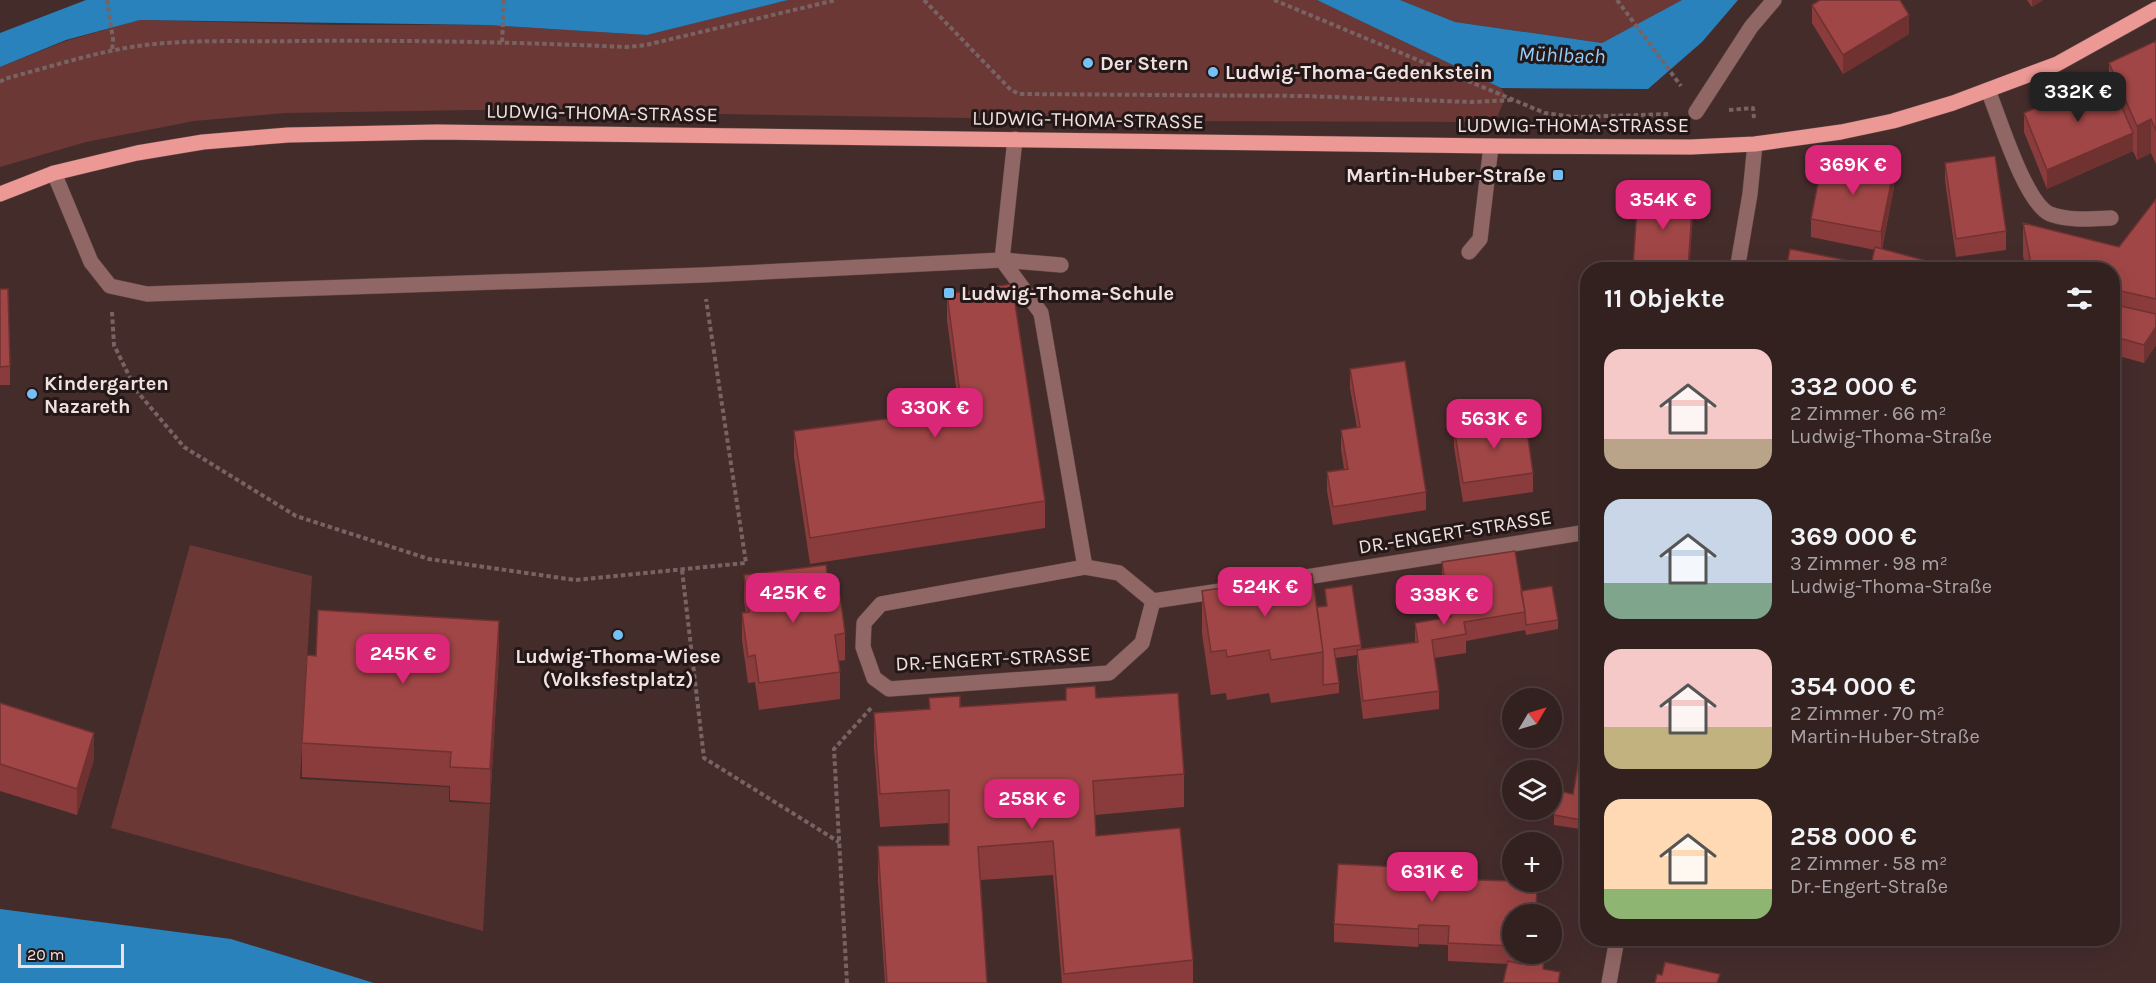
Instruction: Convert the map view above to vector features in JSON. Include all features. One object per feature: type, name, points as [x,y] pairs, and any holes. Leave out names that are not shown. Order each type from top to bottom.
[{"type":"main road","name":"LUDWIG-THOMA-STRASSE","points":[[0,194],[54,173],[148,151],[202,142],[288,135],[437,132],[1491,146],[1691,147],[1755,144],[1841,132],[1893,121],[1953,103],[2057,64],[2156,9]]},
{"type":"street","points":[[1696,112],[1751,27],[1774,0]]},
{"type":"street","points":[[1988,90],[2031,196],[2049,213],[2076,219],[2111,218]]},
{"type":"street","points":[[1015,139],[1002,260],[1041,313],[1085,567]]},
{"type":"street","points":[[1738,262],[1750,194],[1755,144]]},
{"type":"street","points":[[1469,252],[1480,239],[1491,146]]},
{"type":"street","points":[[54,173],[91,262],[110,286],[147,294],[703,275],[1002,260],[1061,265]]},
{"type":"street","name":"DR.-ENGERT-STRASSE","points":[[1280,581],[1580,533]]},
{"type":"street","name":"DR.-ENGERT-STRASSE","points":[[1085,567],[1119,573],[1153,602],[1142,644],[1109,673],[889,689],[874,678],[863,647],[864,623],[881,604],[1085,567]]},
{"type":"street","points":[[1153,602],[1234,589]]},
{"type":"street","points":[[1609,983],[1616,946]]},
{"type":"path","points":[[107,0],[113,39],[112,52]]},
{"type":"path","points":[[502,42],[504,0]]},
{"type":"path","points":[[0,82],[4,79],[112,52],[177,43],[502,42],[646,45],[836,0]]},
{"type":"path","points":[[924,0],[1011,90],[1019,94],[1306,96],[1471,102],[1513,100]]},
{"type":"path","points":[[1274,0],[1545,113],[1574,117],[1641,116],[1753,108],[1755,144]]},
{"type":"path","points":[[1617,0],[1680,82]]},
{"type":"path","points":[[110,286],[114,345],[136,390],[184,447],[296,516],[429,559],[575,580],[746,563],[703,275]]},
{"type":"path","points":[[682,570],[704,758],[840,842]]},
{"type":"path","points":[[847,983],[834,749],[889,689]]},
{"type":"shaded area","points":[[788,0],[1317,0],[1501,88],[1506,96],[1495,122],[1156,121],[474,110],[285,113],[194,121],[86,142],[0,167],[0,67],[66,41],[139,20],[334,25],[488,25],[647,35]]},
{"type":"shaded area","points":[[1400,0],[1682,0],[1602,43],[1455,22]]},
{"type":"shaded area","points":[[190,545],[312,576],[300,779],[449,787],[449,802],[490,804],[483,931],[111,828]]},
{"type":"water","points":[[86,0],[788,0],[647,35],[488,25],[140,20],[66,40],[0,67],[0,33]]},
{"type":"water","name":"Mühlbach","points":[[1317,0],[1400,0],[1455,22],[1602,43],[1682,0],[1738,0],[1702,42],[1648,89],[1501,88]]},
{"type":"water","points":[[0,909],[231,939],[374,983],[0,983]]},
{"type":"building","points":[[1820,0],[1900,0],[1909,15],[1843,55],[1812,5]]},
{"type":"building","points":[[2156,41],[2156,131],[2151,119],[2137,126],[2109,63]]},
{"type":"building","points":[[2109,77],[2133,133],[2047,170],[2024,113]]},
{"type":"building","points":[[1995,156],[2006,231],[1956,239],[1945,163]]},
{"type":"building","points":[[1848,161],[1894,169],[1881,232],[1811,219],[1821,167],[1846,171]]},
{"type":"building","points":[[1638,193],[1693,196],[1689,262],[1633,262]]},
{"type":"building","points":[[2156,199],[2156,299],[2120,291],[2120,262],[2031,262],[2023,223],[2119,247]]},
{"type":"building","points":[[1875,247],[1931,262],[1872,262]]},
{"type":"building","points":[[1790,249],[1855,262],[1788,262]]},
{"type":"building","points":[[1012,284],[1045,501],[810,538],[794,431],[962,409],[947,294]]},
{"type":"building","points":[[0,289],[8,289],[10,366],[0,367]]},
{"type":"building","points":[[2120,306],[2156,314],[2156,327],[2144,345],[2120,338]]},
{"type":"building","points":[[1405,361],[1426,492],[1333,507],[1327,472],[1348,469],[1341,430],[1360,427],[1350,369]]},
{"type":"building","points":[[1525,417],[1533,473],[1463,483],[1454,428]]},
{"type":"building","points":[[1515,551],[1525,612],[1464,622],[1466,634],[1432,640],[1439,691],[1363,701],[1357,650],[1418,642],[1415,623],[1451,617],[1442,562]]},
{"type":"building","points":[[826,565],[830,596],[840,595],[845,633],[835,635],[840,672],[759,683],[755,655],[748,657],[742,613],[749,612],[744,575]]},
{"type":"building","points":[[1312,574],[1323,652],[1271,660],[1269,650],[1227,657],[1226,650],[1211,652],[1202,591]]},
{"type":"building","points":[[1352,585],[1361,645],[1334,649],[1339,683],[1323,685],[1323,652],[1317,607],[1327,606],[1325,589]]},
{"type":"building","points":[[1552,586],[1558,620],[1526,625],[1521,591]]},
{"type":"building","points":[[318,610],[499,621],[490,769],[450,767],[451,752],[302,743],[307,655],[316,656]]},
{"type":"building","points":[[1095,686],[1096,698],[1178,693],[1184,774],[1093,781],[1096,836],[1180,828],[1193,960],[1064,974],[1053,841],[978,847],[987,983],[887,983],[878,846],[949,845],[949,790],[880,794],[874,713],[930,709],[929,698],[960,696],[960,707],[1066,700],[1066,688]]},
{"type":"building","points":[[0,703],[94,733],[77,789],[0,764]]},
{"type":"building","points":[[1580,760],[1580,820],[1562,816],[1562,792],[1573,794]]},
{"type":"building","points":[[1338,864],[1422,868],[1422,872],[1450,874],[1450,879],[1502,881],[1502,892],[1537,892],[1536,904],[1502,904],[1502,946],[1448,943],[1449,926],[1419,925],[1418,929],[1334,924]]},
{"type":"building","points":[[1665,962],[1720,974],[1717,983],[1655,983],[1657,974],[1662,975]]},
{"type":"building","points":[[1507,964],[1543,964],[1543,969],[1560,972],[1558,983],[1503,983]]},
{"type":"place","name":"Der Stern","points":[[1088,63]]},
{"type":"place","name":"Ludwig-Thoma-Gedenkstein","points":[[1213,72]]},
{"type":"place","name":"Martin-Huber-Straße","points":[[1558,175]]},
{"type":"place","name":"Ludwig-Thoma-Schule","points":[[949,293]]},
{"type":"place","name":"Kindergarten Nazareth","points":[[32,394]]},
{"type":"place","name":"Ludwig-Thoma-Wiese (Volksfestplatz)","points":[[618,635]]}]
